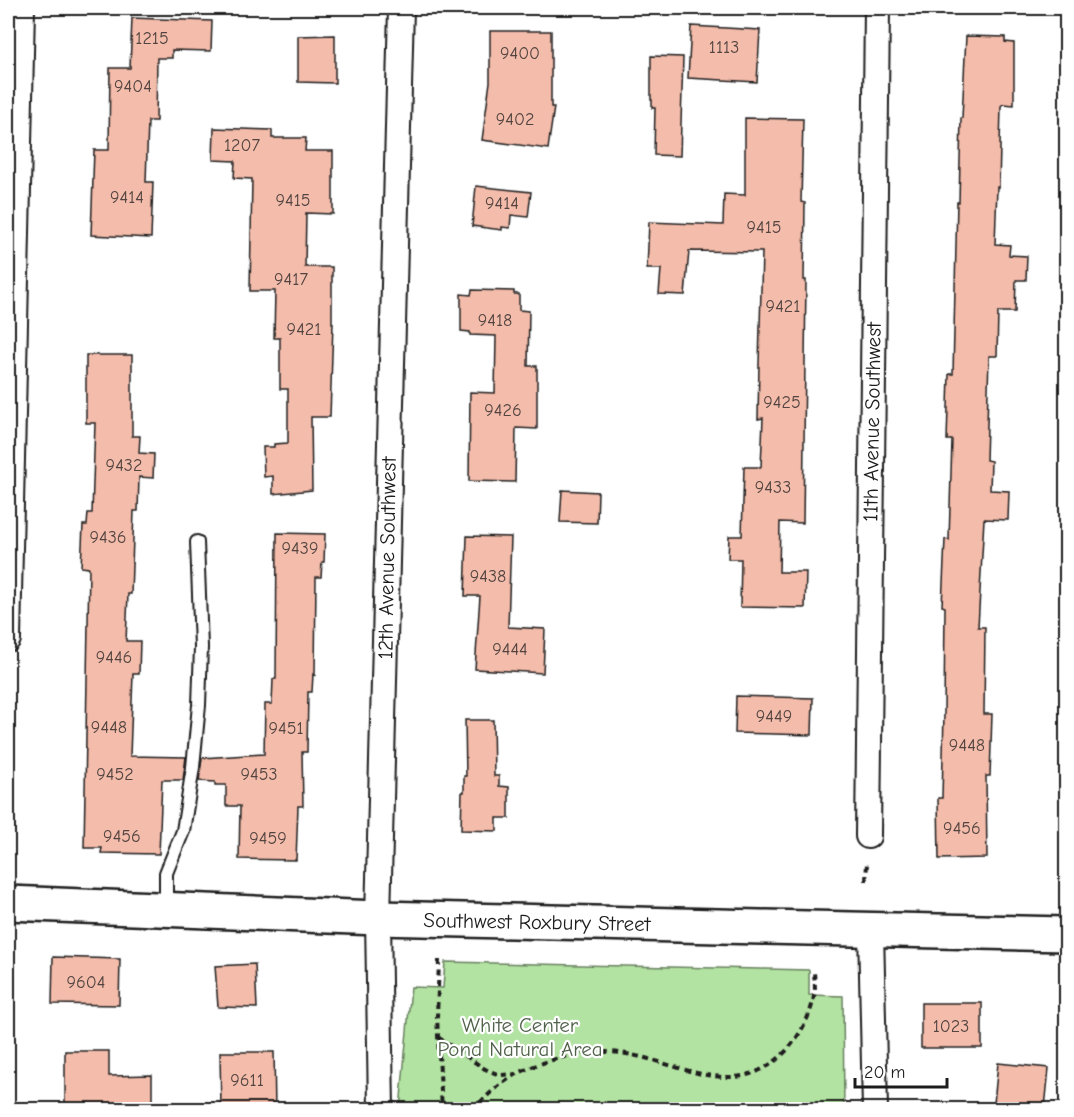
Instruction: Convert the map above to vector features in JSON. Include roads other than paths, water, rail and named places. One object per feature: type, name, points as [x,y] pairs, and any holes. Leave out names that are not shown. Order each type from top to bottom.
[{"type":"main road","name":"Southwest Roxbury Street","points":[[8,903],[378,918],[1066,934]]},
{"type":"street","points":[[8,639],[22,8]]},
{"type":"street","name":"12th Avenue Southwest","points":[[381,1110],[378,918],[401,8]]},
{"type":"street","name":"11th Avenue Southwest","points":[[867,845],[877,8]]},
{"type":"street","points":[[871,930],[875,1110]]},
{"type":"lane","points":[[166,910],[166,873],[183,831],[193,767],[201,647],[197,542]]},
{"type":"park label","name":"White Center Pond Natural Area","points":[[520,1037]]}]
